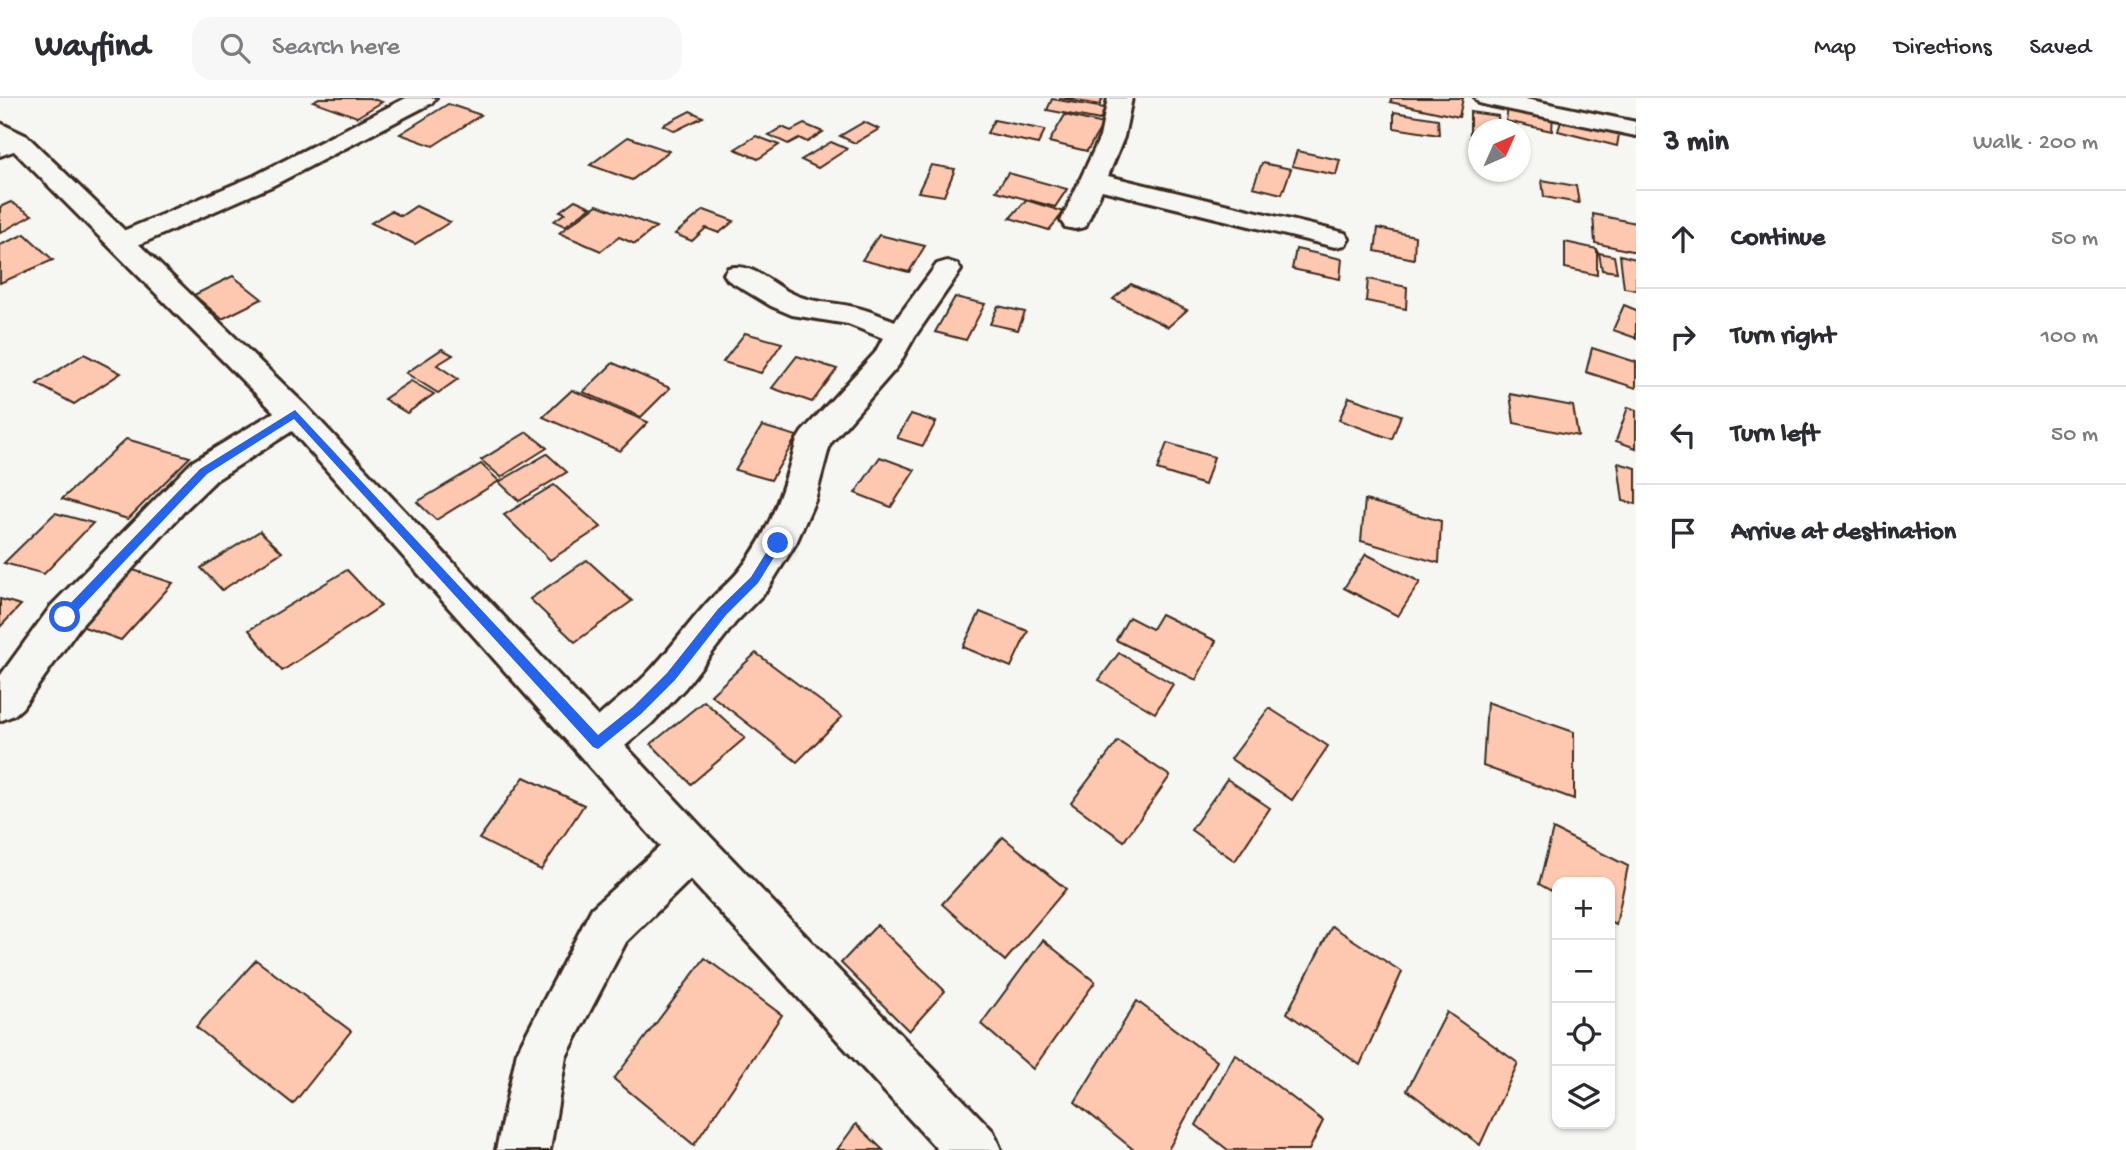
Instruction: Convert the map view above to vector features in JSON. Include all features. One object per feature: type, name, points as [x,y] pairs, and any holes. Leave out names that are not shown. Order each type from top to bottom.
[{"type":"street","points":[[121,242],[263,181],[424,98]]},
{"type":"street","points":[[1075,221],[1112,137],[1120,98]]},
{"type":"street","points":[[1487,98],[1636,129]]},
{"type":"street","points":[[6,140],[121,242],[295,414],[691,848],[974,1150]]},
{"type":"street","points":[[1093,180],[1335,239]]},
{"type":"street","points":[[598,743],[637,711],[671,676],[722,612],[754,580],[778,543],[797,500],[814,440],[887,359],[901,334],[947,270]]},
{"type":"street","points":[[738,274],[781,300],[802,308],[854,316],[901,334]]},
{"type":"street","points":[[0,703],[32,665],[65,617],[175,499],[204,471],[295,414]]},
{"type":"street","points":[[523,1150],[542,1052],[609,926],[691,848]]},
{"type":"building","points":[[319,98],[370,98],[382,102],[357,117],[313,101]]},
{"type":"building","points":[[1059,98],[1103,98],[1100,105]]},
{"type":"building","points":[[1392,98],[1463,98],[1459,117],[1390,102]]},
{"type":"building","points":[[1052,99],[1105,108],[1100,120],[1047,110]]},
{"type":"building","points":[[448,104],[481,115],[433,146],[400,134]]},
{"type":"building","points":[[1508,106],[1553,115],[1552,131],[1531,126],[1531,119],[1506,119]]},
{"type":"building","points":[[690,111],[703,117],[675,131],[663,125]]},
{"type":"building","points":[[1394,112],[1438,119],[1439,135],[1394,128]]},
{"type":"building","points":[[1470,112],[1498,116],[1498,119],[1470,119]]},
{"type":"building","points":[[1065,115],[1103,124],[1087,151],[1049,142]]},
{"type":"building","points":[[1563,115],[1620,129],[1617,146],[1558,131]]},
{"type":"building","points":[[994,120],[1045,130],[1038,144],[987,133]]},
{"type":"building","points":[[864,122],[879,129],[855,143],[840,136]]},
{"type":"building","points":[[804,124],[823,132],[807,142],[799,138],[788,144],[769,135],[782,127],[791,131]]},
{"type":"building","points":[[756,136],[779,145],[758,159],[735,149]]},
{"type":"building","points":[[628,137],[669,151],[632,180],[590,165]]},
{"type":"building","points":[[831,142],[847,149],[818,168],[801,160]]},
{"type":"building","points":[[1297,151],[1340,160],[1336,175],[1292,166]]},
{"type":"building","points":[[1262,163],[1291,169],[1282,194],[1253,187]]},
{"type":"building","points":[[931,165],[955,169],[944,196],[918,192]]},
{"type":"building","points":[[1008,173],[1067,189],[1055,207],[996,191]]},
{"type":"building","points":[[1542,180],[1576,186],[1579,203],[1544,197]]},
{"type":"building","points":[[575,200],[591,207],[565,226],[554,221],[565,213],[560,211]]},
{"type":"building","points":[[1026,200],[1064,212],[1049,230],[1010,218]]},
{"type":"building","points":[[11,202],[32,215],[0,233],[0,207]]},
{"type":"building","points":[[597,205],[656,227],[635,244],[619,237],[601,251],[559,233]]},
{"type":"building","points":[[416,206],[450,222],[415,244],[371,223],[391,211],[401,216]]},
{"type":"building","points":[[704,210],[734,221],[719,233],[706,228],[692,241],[675,234]]},
{"type":"building","points":[[1593,214],[1636,223],[1636,252],[1595,243]]},
{"type":"building","points":[[1378,228],[1415,236],[1414,259],[1375,251]]},
{"type":"building","points":[[25,234],[53,260],[0,283],[0,245]]},
{"type":"building","points":[[879,235],[925,246],[909,272],[862,260]]},
{"type":"building","points":[[1565,242],[1597,249],[1597,275],[1565,268]]},
{"type":"building","points":[[1296,249],[1342,259],[1340,279],[1292,269]]},
{"type":"building","points":[[1599,253],[1614,256],[1617,272],[1602,270]]},
{"type":"building","points":[[1620,255],[1636,259],[1636,290],[1624,288]]},
{"type":"building","points":[[233,276],[262,299],[222,319],[194,295]]},
{"type":"building","points":[[1368,279],[1407,287],[1406,309],[1366,301]]},
{"type":"building","points":[[1131,284],[1187,310],[1168,327],[1113,299]]},
{"type":"building","points":[[955,297],[985,304],[966,340],[935,332]]},
{"type":"building","points":[[1624,305],[1636,310],[1636,338],[1613,330]]},
{"type":"building","points":[[998,306],[1025,312],[1018,330],[990,324]]},
{"type":"building","points":[[745,333],[782,343],[761,373],[723,362]]},
{"type":"building","points":[[1592,348],[1636,362],[1636,388],[1586,372]]},
{"type":"building","points":[[442,349],[453,355],[437,365],[458,379],[438,393],[406,373]]},
{"type":"building","points":[[84,354],[121,373],[74,404],[37,384]]},
{"type":"building","points":[[797,356],[837,369],[812,402],[772,388]]},
{"type":"building","points":[[613,363],[670,388],[641,417],[583,392]]},
{"type":"building","points":[[411,381],[434,394],[407,413],[384,399]]},
{"type":"building","points":[[572,390],[648,422],[620,451],[543,417]]},
{"type":"building","points":[[1510,394],[1573,406],[1578,436],[1514,423]]},
{"type":"building","points":[[1349,397],[1401,415],[1392,439],[1339,420]]},
{"type":"building","points":[[1628,407],[1636,410],[1636,448],[1616,441]]},
{"type":"building","points":[[911,414],[936,422],[923,446],[897,438]]},
{"type":"building","points":[[762,426],[797,436],[771,480],[735,470]]},
{"type":"building","points":[[527,432],[547,448],[501,477],[481,460]]},
{"type":"building","points":[[126,439],[190,457],[128,519],[62,499]]},
{"type":"building","points":[[1167,443],[1214,457],[1205,485],[1157,470]]},
{"type":"building","points":[[547,454],[567,472],[519,501],[499,482]]},
{"type":"building","points":[[880,457],[915,470],[891,507],[855,493]]},
{"type":"building","points":[[1618,463],[1636,468],[1636,504],[1623,501]]},
{"type":"building","points":[[481,464],[499,481],[436,520],[417,502]]},
{"type":"building","points":[[554,485],[601,527],[550,560],[504,515]]},
{"type":"building","points":[[1365,500],[1441,521],[1439,563],[1361,541]]},
{"type":"building","points":[[55,513],[93,523],[44,574],[4,563]]},
{"type":"building","points":[[260,531],[282,552],[222,590],[201,568]]},
{"type":"building","points":[[1366,554],[1420,582],[1398,616],[1344,588]]},
{"type":"building","points":[[587,560],[632,601],[575,642],[530,599]]},
{"type":"building","points":[[121,566],[173,583],[121,640],[67,621]]},
{"type":"building","points":[[347,570],[381,606],[282,671],[249,630]]},
{"type":"building","points":[[0,599],[21,605],[0,627]]},
{"type":"building","points":[[980,612],[1028,631],[1011,667],[963,647]]},
{"type":"building","points":[[1161,614],[1216,641],[1196,680],[1116,640],[1129,617],[1152,629]]},
{"type":"building","points":[[756,653],[842,717],[797,762],[711,695]]},
{"type":"building","points":[[1119,653],[1173,684],[1155,713],[1099,680]]},
{"type":"building","points":[[704,701],[745,738],[691,784],[651,744]]},
{"type":"building","points":[[1487,702],[1574,732],[1574,799],[1483,766]]},
{"type":"building","points":[[1269,708],[1328,746],[1292,800],[1231,759]]},
{"type":"building","points":[[1118,741],[1170,776],[1124,841],[1071,803]]},
{"type":"building","points":[[524,777],[584,805],[541,870],[479,839]]},
{"type":"building","points":[[1227,779],[1270,808],[1235,861],[1191,830]]},
{"type":"building","points":[[1553,829],[1628,866],[1616,925],[1615,877],[1552,877],[1552,891],[1539,884]]},
{"type":"building","points":[[1003,837],[1066,889],[1005,961],[942,904]]},
{"type":"building","points":[[877,925],[945,991],[909,1031],[841,963]]},
{"type":"building","points":[[1332,926],[1402,972],[1360,1065],[1287,1013]]},
{"type":"building","points":[[1043,940],[1095,982],[1033,1069],[981,1024]]},
{"type":"building","points":[[705,958],[782,1015],[694,1145],[614,1079]]},
{"type":"building","points":[[256,960],[351,1031],[293,1104],[196,1027]]},
{"type":"building","points":[[1137,1001],[1217,1061],[1168,1150],[1134,1150],[1075,1102]]},
{"type":"building","points":[[1447,1012],[1518,1063],[1480,1145],[1407,1090]]},
{"type":"building","points":[[1235,1054],[1323,1121],[1309,1150],[1228,1150],[1196,1125]]},
{"type":"building","points":[[856,1124],[883,1150],[837,1150]]},
{"type":"route","points":[[65,617],[204,471],[295,414],[598,743],[637,711],[671,676],[722,612],[754,580],[778,543]]}]
